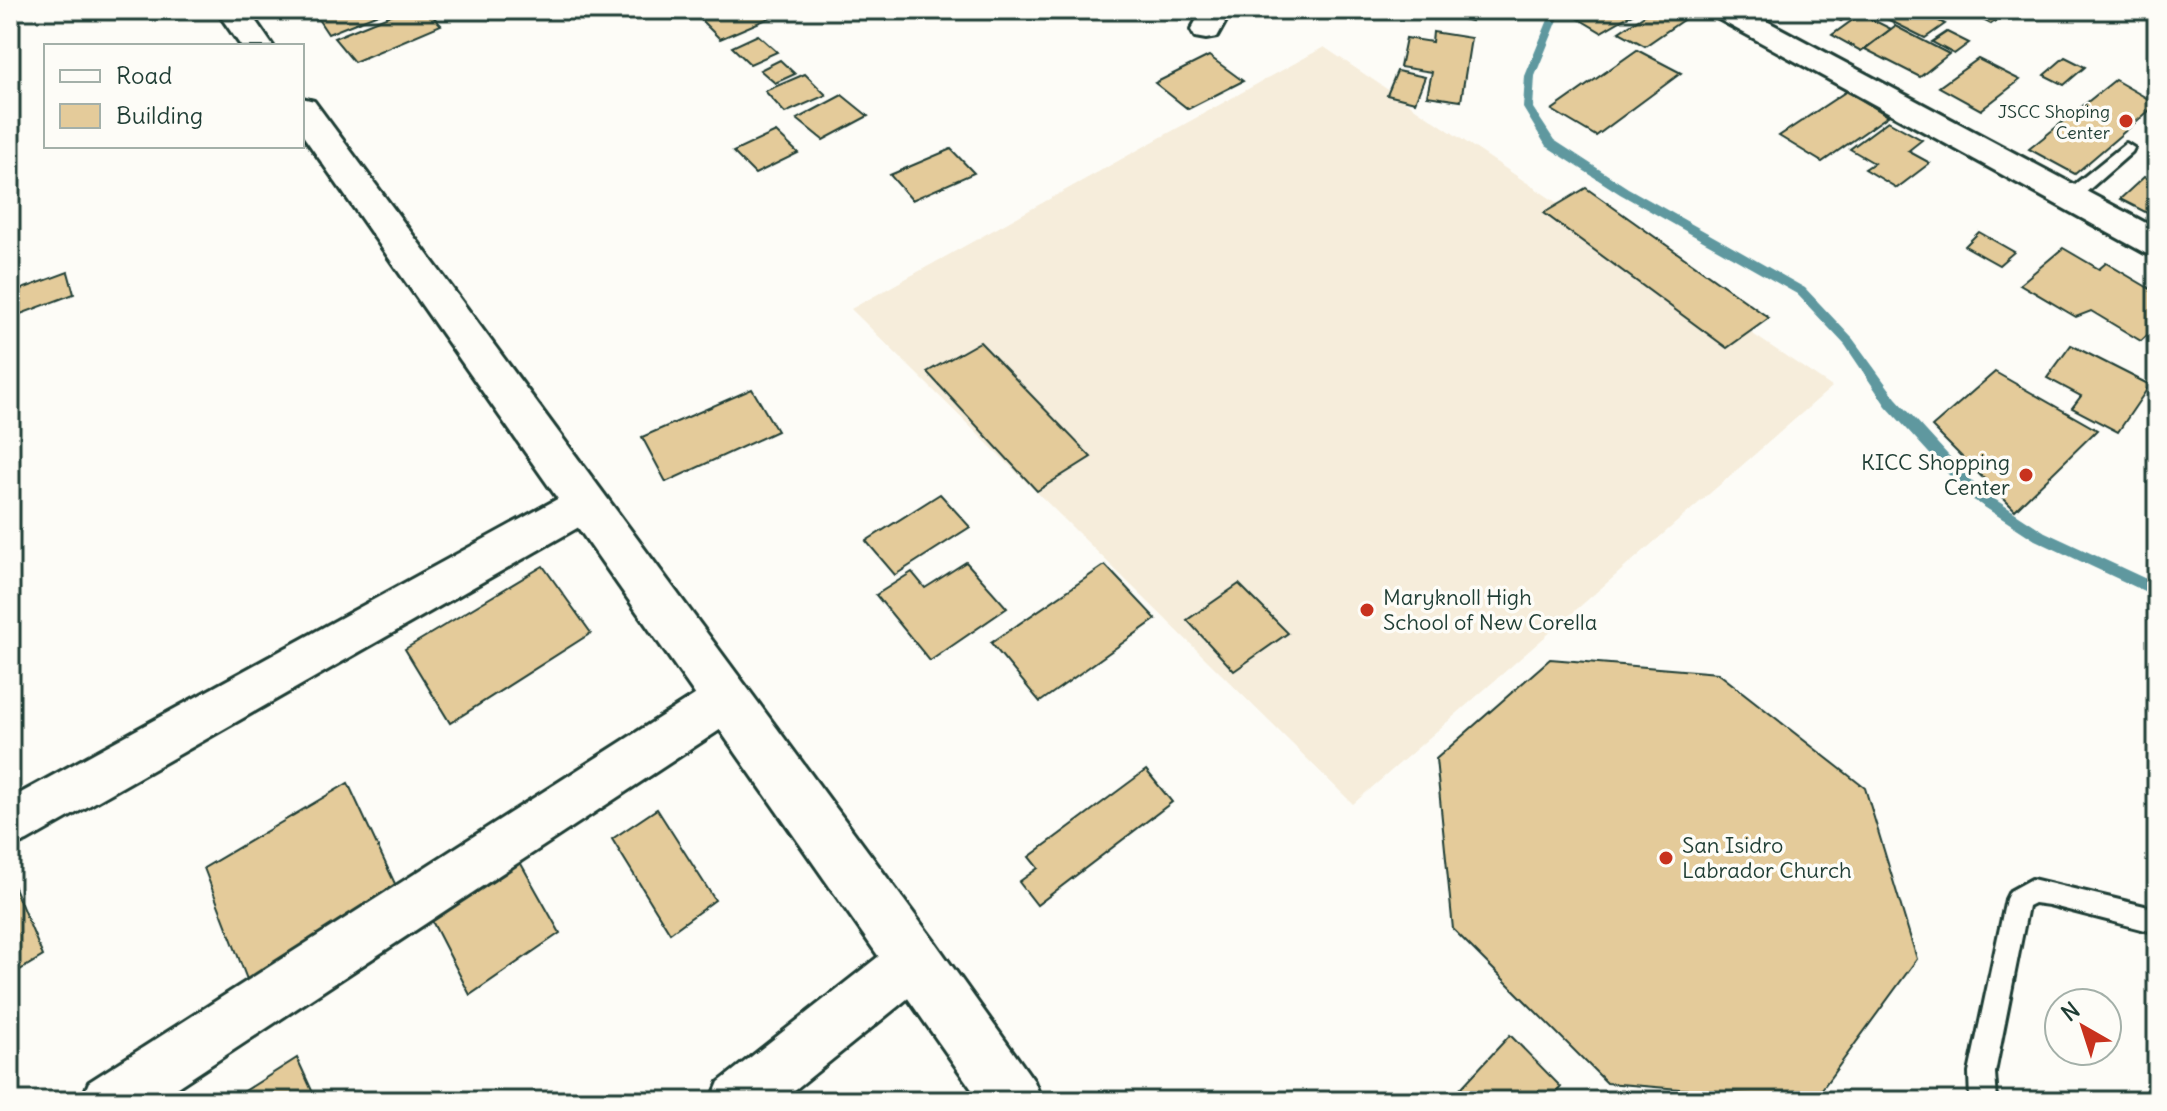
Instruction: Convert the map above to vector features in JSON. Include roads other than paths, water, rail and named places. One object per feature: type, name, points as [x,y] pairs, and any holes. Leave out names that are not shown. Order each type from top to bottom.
[{"type":"street","points":[[232,10],[256,44]]},
{"type":"street","points":[[1724,10],[2157,244]]},
{"type":"street","points":[[304,112],[1014,1101]]},
{"type":"street","points":[[10,825],[586,503]]},
{"type":"street","points":[[108,1101],[728,699]]},
{"type":"street","points":[[738,1101],[915,960]]},
{"type":"lane","points":[[2070,197],[2126,148]]},
{"type":"lane","points":[[1984,1101],[1981,1097],[1982,1073],[2018,899],[2032,891],[2049,893],[2157,921]]},
{"type":"waterway","points":[[1557,10],[1530,76],[1528,108],[1550,143],[1624,191],[1801,291],[1849,342],[1891,402],[1974,493],[2040,536],[2157,591]]},
{"type":"place","name":"JSCC Shoping Center","points":[[2126,121]]},
{"type":"place","name":"KICC Shopping Center","points":[[2026,475]]},
{"type":"place","name":"Maryknoll High School of New Corella","points":[[1367,610]]},
{"type":"place","name":"San Isidro Labrador Church","points":[[1666,858]]}]
